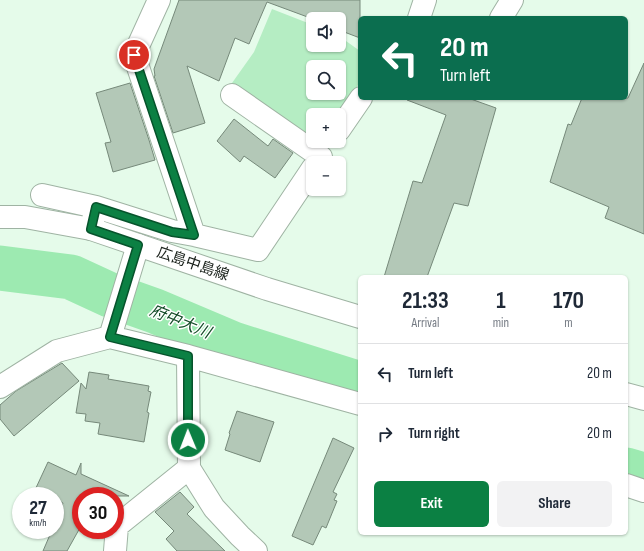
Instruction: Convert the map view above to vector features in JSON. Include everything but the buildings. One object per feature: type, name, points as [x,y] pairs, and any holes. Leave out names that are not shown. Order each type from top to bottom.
[{"type":"street","points":[[159,0],[134,55],[194,235]]},
{"type":"street","points":[[420,16],[425,0]]},
{"type":"street","points":[[502,16],[512,0]]},
{"type":"street","points":[[232,95],[320,156]]},
{"type":"street","points":[[346,120],[360,100]]},
{"type":"street","points":[[42,195],[96,207],[172,232],[194,235],[258,250],[306,179]]},
{"type":"street","points":[[91,229],[96,207]]},
{"type":"street","name":"広島中島線","points":[[0,217],[25,217],[91,229],[267,289],[358,316]]},
{"type":"street","points":[[110,337],[138,245]]},
{"type":"street","points":[[0,387],[57,351],[110,337],[188,356],[358,403]]},
{"type":"street","points":[[188,356],[189,468],[214,508],[256,551]]},
{"type":"street","points":[[628,395],[644,399]]},
{"type":"street","points":[[115,551],[117,526],[189,468]]},
{"type":"street","points":[[628,486],[644,491]]},
{"type":"green space","points":[[272,9],[306,22],[306,52],[346,52],[346,41],[358,50],[358,85],[343,108],[306,108],[306,137],[232,83],[254,52]]},
{"type":"waterway","name":"府中大川","points":[[0,268],[71,277],[110,295],[155,311],[233,344],[358,383]]},
{"type":"waterway","name":"府中大川","points":[[628,471],[644,475]]},
{"type":"route","points":[[134,55],[194,235],[172,232],[96,207],[91,229],[138,245],[110,337],[188,356],[188,440]]}]
